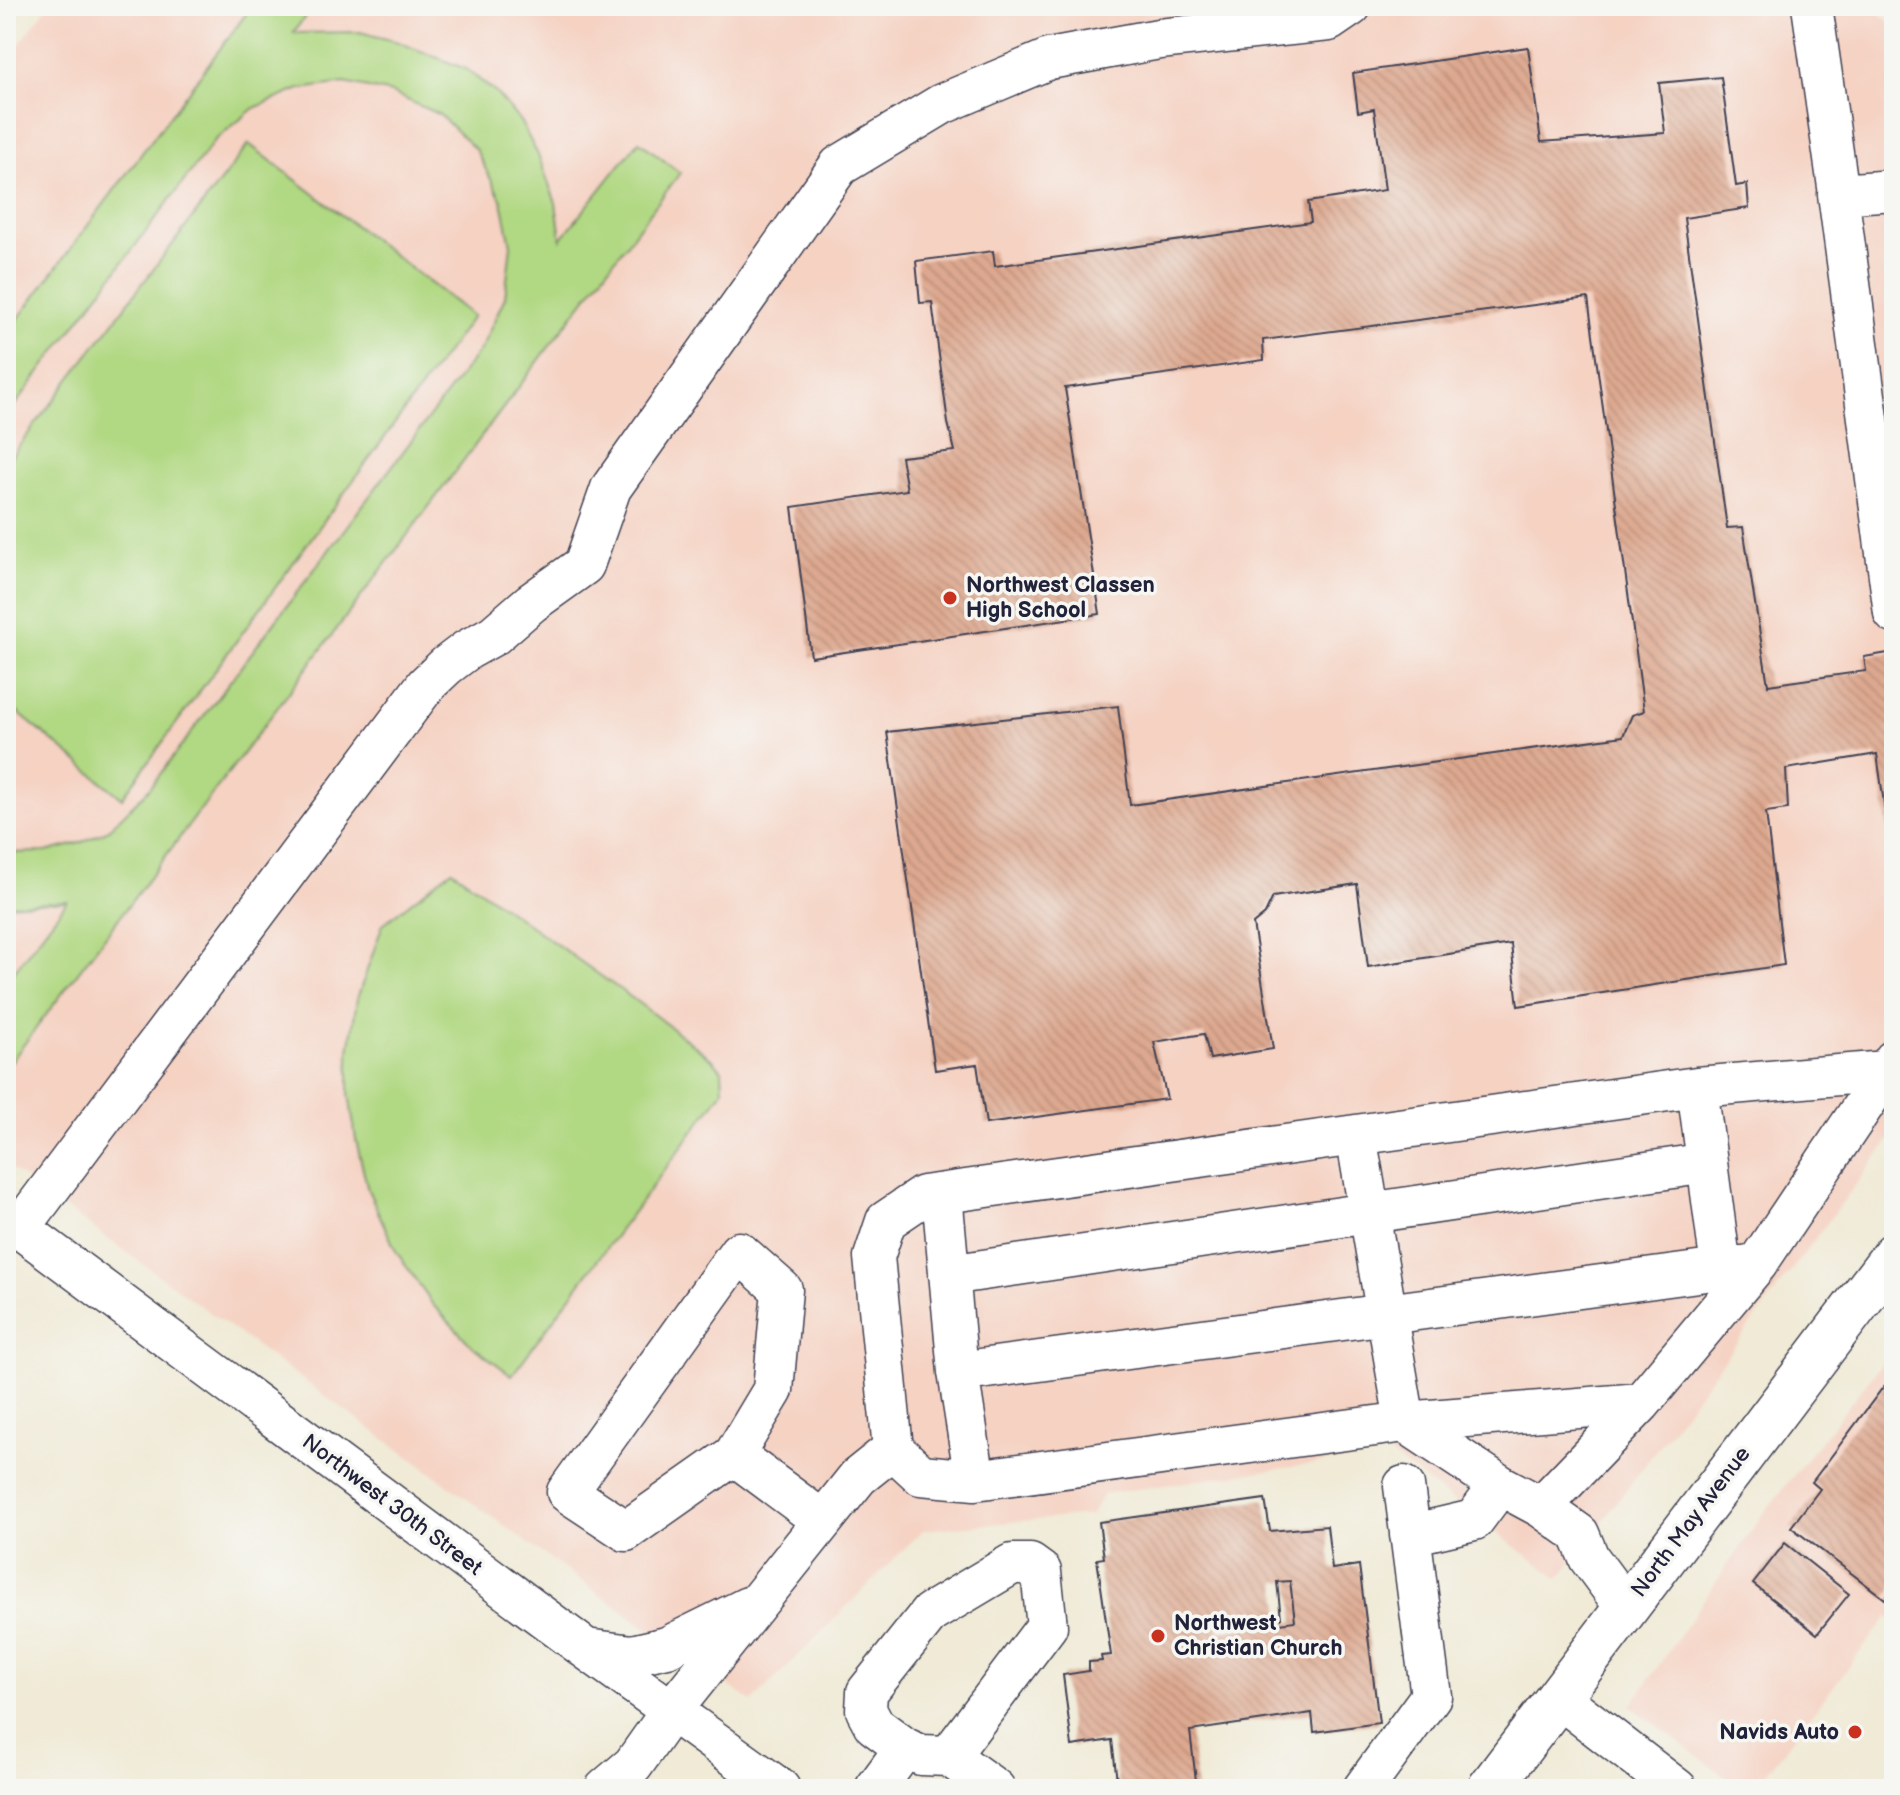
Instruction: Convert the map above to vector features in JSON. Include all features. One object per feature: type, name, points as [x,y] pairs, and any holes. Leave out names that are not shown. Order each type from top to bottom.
[{"type":"main road","name":"North May Avenue","points":[[1489,1789],[1890,1267]]},
{"type":"street","points":[[13,1223],[426,685],[467,650],[494,635],[531,603],[584,565],[611,488],[839,166],[942,104],[1049,59],[1159,39],[1329,21],[1351,6]]},
{"type":"street","points":[[1812,6],[1894,613]]},
{"type":"street","points":[[1839,194],[1894,190]]},
{"type":"street","points":[[1641,1403],[1405,1422],[975,1480],[921,1475],[893,1449],[874,1257],[886,1221],[923,1196],[1697,1087],[1890,1066]]},
{"type":"street","points":[[1541,1507],[1641,1403],[1739,1266],[1890,1066]]},
{"type":"street","points":[[1697,1087],[1707,1163],[1739,1266]]},
{"type":"street","points":[[1356,1135],[1405,1422],[1579,1534],[1589,1558],[1626,1608]]},
{"type":"street","points":[[949,1275],[1707,1163]]},
{"type":"street","points":[[942,1194],[958,1372],[975,1480]]},
{"type":"street","name":"Northwest 30th Street","points":[[13,1223],[586,1649],[780,1789]]},
{"type":"street","points":[[739,1252],[782,1290],[773,1390],[734,1455],[626,1531],[567,1492],[739,1252]]},
{"type":"street","points":[[958,1372],[1739,1266]]},
{"type":"street","points":[[605,1789],[633,1765],[671,1711],[858,1477],[893,1449]]},
{"type":"street","points":[[734,1455],[823,1521]]},
{"type":"street","points":[[1410,1535],[1474,1520],[1500,1485]]},
{"type":"street","points":[[1363,1789],[1431,1696],[1404,1486]]},
{"type":"street","points":[[949,1756],[1047,1626],[1041,1572],[1030,1564],[1012,1564],[930,1613],[867,1692],[866,1710],[874,1725],[905,1748],[921,1755],[949,1756],[995,1789]]},
{"type":"street","points":[[586,1649],[632,1655],[667,1647],[757,1603]]},
{"type":"street","points":[[1558,1697],[1677,1789]]},
{"type":"street","points":[[875,1789],[905,1748]]},
{"type":"shaded area","name":"Northwest Classen High School","points":[[48,6],[1869,6],[1894,25],[1894,1134],[1559,1579],[1388,1453],[1103,1494],[1091,1515],[923,1530],[752,1702],[6,1165],[6,62]]},
{"type":"shaded area","points":[[1894,1348],[1894,1619],[1888,1616],[1754,1789],[1742,1789],[1631,1706],[1760,1518]]},
{"type":"green space","points":[[252,6],[313,6],[293,33],[360,32],[398,42],[466,69],[496,93],[520,121],[538,155],[556,203],[561,239],[639,141],[680,173],[6,1068],[6,982],[67,901],[6,905],[6,853],[46,852],[80,843],[107,831],[148,790],[482,347],[505,297],[511,245],[502,201],[476,150],[440,115],[392,93],[345,83],[300,89],[254,108],[215,140],[6,417],[6,335]]},
{"type":"green space","points":[[249,144],[473,316],[122,798],[6,703],[6,463]]},
{"type":"green space","points":[[452,870],[636,1001],[722,1070],[723,1091],[512,1375],[472,1346],[433,1305],[396,1251],[368,1190],[349,1094],[349,1051],[357,999],[383,924]]},
{"type":"building","points":[[1528,47],[1541,142],[1665,133],[1659,83],[1721,77],[1736,186],[1747,184],[1749,208],[1684,218],[1727,528],[1743,527],[1768,685],[1866,671],[1864,657],[1894,652],[1894,831],[1888,832],[1877,754],[1786,769],[1788,809],[1766,812],[1784,965],[1518,1006],[1511,944],[1368,967],[1357,884],[1273,897],[1265,914],[1253,924],[1273,1049],[1210,1059],[1204,1034],[1154,1042],[1167,1099],[986,1124],[977,1064],[935,1070],[887,732],[1118,706],[1130,805],[1623,736],[1632,715],[1644,711],[1588,298],[1263,340],[1264,360],[1065,388],[1100,614],[811,657],[792,507],[907,490],[901,457],[955,451],[948,423],[932,302],[920,303],[916,261],[993,251],[995,266],[1311,222],[1308,202],[1385,190],[1374,109],[1358,112],[1353,73]]},
{"type":"building","points":[[1894,1384],[1894,1587],[1885,1599],[1791,1527],[1820,1489],[1812,1482],[1884,1386]]},
{"type":"building","points":[[1265,1499],[1270,1531],[1327,1526],[1332,1569],[1359,1565],[1379,1723],[1314,1732],[1312,1713],[1190,1731],[1197,1789],[1118,1789],[1112,1740],[1072,1746],[1063,1675],[1089,1671],[1089,1662],[1102,1661],[1101,1656],[1111,1655],[1097,1559],[1104,1558],[1099,1522]],"holes":[[[1290,1581],[1295,1621],[1219,1631],[1218,1625],[1281,1618],[1277,1582]]]},
{"type":"building","points":[[1785,1543],[1849,1594],[1817,1634],[1753,1584]]},
{"type":"place","name":"Northwest Classen High School","points":[[950,598]]},
{"type":"place","name":"Northwest Christian Church","points":[[1158,1636]]},
{"type":"place","name":"Navids Auto","points":[[1855,1732]]}]
